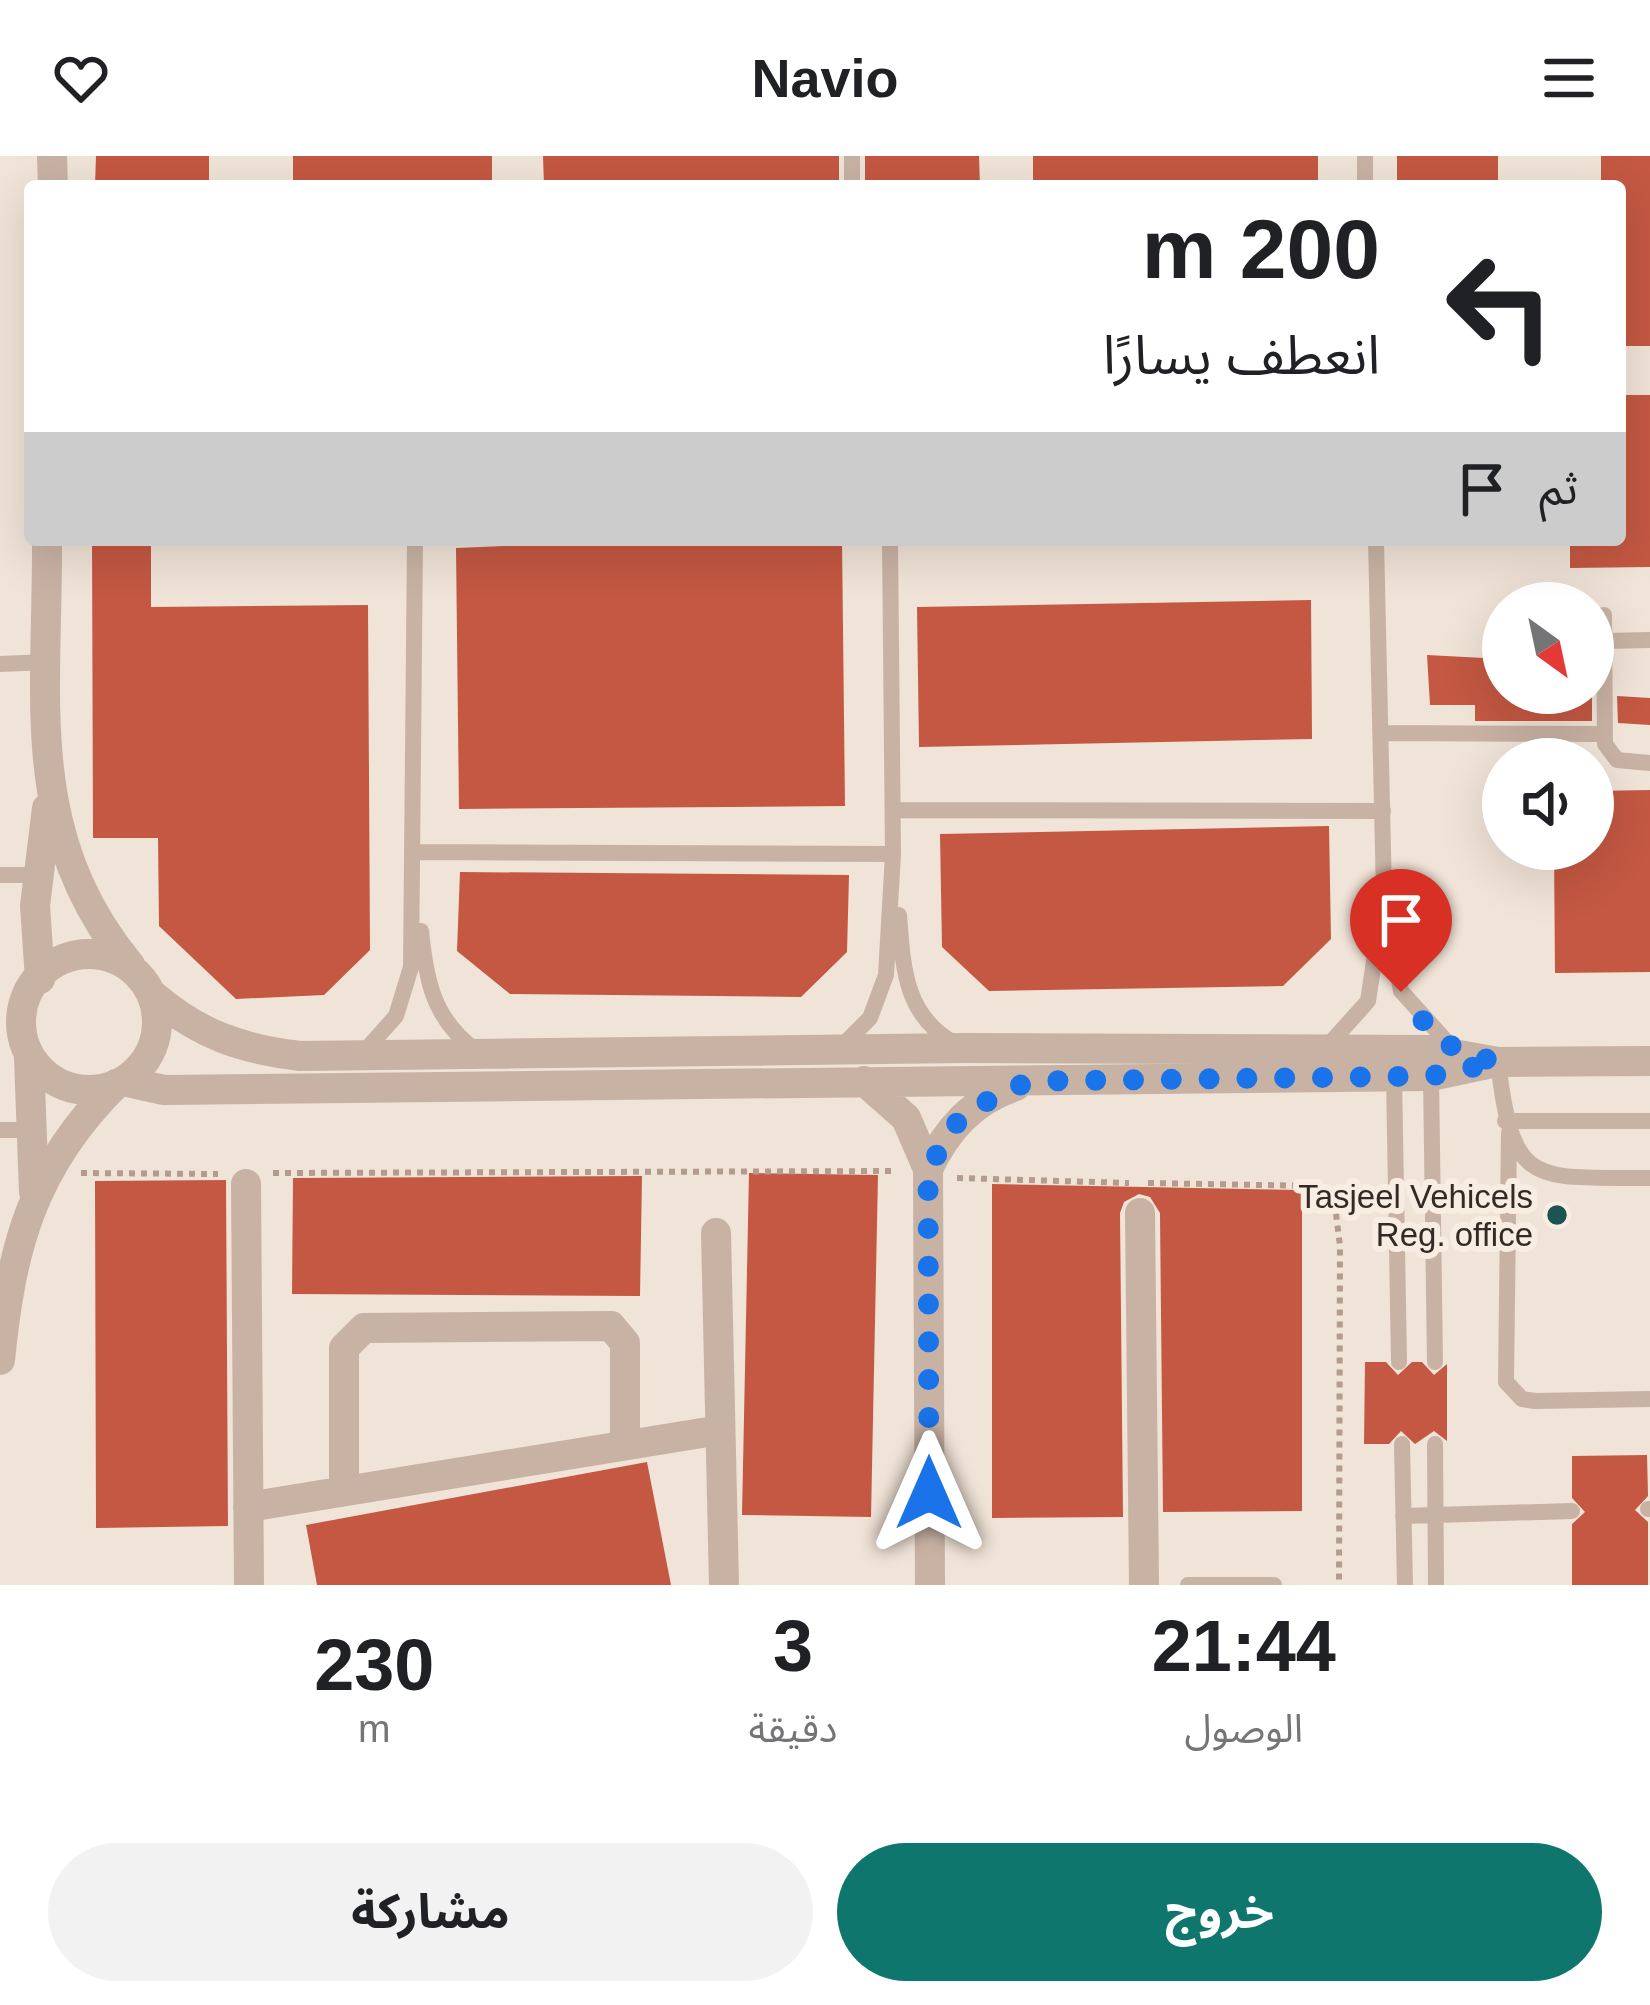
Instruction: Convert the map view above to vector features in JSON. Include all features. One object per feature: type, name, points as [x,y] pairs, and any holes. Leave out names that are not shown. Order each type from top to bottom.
[{"type":"street","points":[[40,979],[37,875],[49,796],[46,546]]},
{"type":"street","points":[[49,796],[69,870],[106,935],[153,995],[180,1019],[247,1049],[300,1056],[964,1048],[1324,1050],[1457,1053],[1498,1062]]},
{"type":"street","points":[[130,965],[104,953],[75,953],[49,964],[20,1009],[20,1034],[29,1058],[42,1073],[77,1090],[120,1083],[164,1090],[1431,1076],[1498,1062],[1650,1061]]},
{"type":"street","points":[[0,1360],[40,1181],[69,1134],[139,1068],[157,1034],[153,995]]},
{"type":"street","points":[[29,1058],[16,1130],[40,1181]]},
{"type":"street","points":[[864,1081],[906,1118],[928,1171],[930,1585]]},
{"type":"street","points":[[928,1171],[960,1118],[1011,1087],[1041,1081]]},
{"type":"street","points":[[246,1177],[249,1585]]},
{"type":"street","points":[[1140,1213],[1144,1585]]},
{"type":"street","points":[[716,1233],[724,1585]]},
{"type":"street","points":[[344,1492],[344,1348],[364,1328],[611,1326],[625,1342],[625,1445]]},
{"type":"street","points":[[248,1507],[720,1430]]},
{"type":"lane","points":[[361,1054],[381,1037],[406,992],[415,852],[415,546]]},
{"type":"lane","points":[[836,1050],[855,1036],[880,997],[893,854],[890,546]]},
{"type":"lane","points":[[1376,546],[1384,895],[1401,992],[1428,1028],[1457,1053]]},
{"type":"lane","points":[[1614,640],[1650,640]]},
{"type":"lane","points":[[0,664],[48,662]]},
{"type":"lane","points":[[1606,714],[1609,753],[1617,760],[1650,763]]},
{"type":"lane","points":[[1384,733],[1606,734]]},
{"type":"lane","points":[[893,811],[1383,811]]},
{"type":"lane","points":[[415,852],[893,854]]},
{"type":"lane","points":[[415,852],[430,992],[441,1016],[478,1053]]},
{"type":"lane","points":[[893,854],[910,997],[932,1027],[964,1048]]},
{"type":"lane","points":[[0,875],[37,875]]},
{"type":"lane","points":[[1324,1050],[1368,1001],[1384,895]]},
{"type":"lane","points":[[1498,1062],[1507,1127],[1506,1382],[1522,1399],[1535,1402],[1650,1399]]},
{"type":"lane","points":[[1394,1076],[1399,1362]]},
{"type":"lane","points":[[1431,1076],[1435,1362]]},
{"type":"lane","points":[[1507,1127],[1650,1121]]},
{"type":"lane","points":[[1507,1127],[1515,1150],[1542,1173],[1650,1178]]},
{"type":"lane","points":[[1398,1284],[1433,1284]]},
{"type":"lane","points":[[1402,1444],[1405,1585]]},
{"type":"lane","points":[[1435,1444],[1436,1585]]},
{"type":"lane","points":[[1403,1516],[1572,1511]]},
{"type":"lane","points":[[1189,1585],[1274,1585]]},
{"type":"path","points":[[40,1181],[106,1176],[928,1171],[972,1180],[1320,1186],[1329,1195],[1340,1246],[1339,1585]]},
{"type":"building","points":[[96,156],[209,156],[209,180],[95,180]]},
{"type":"building","points":[[293,156],[492,156],[492,180],[293,180]]},
{"type":"building","points":[[543,156],[839,156],[839,180],[544,180]]},
{"type":"building","points":[[865,156],[979,156],[980,180],[865,180]]},
{"type":"building","points":[[1033,156],[1318,156],[1318,180],[1033,180]]},
{"type":"building","points":[[1397,156],[1498,156],[1498,180],[1397,180]]},
{"type":"building","points":[[1601,156],[1650,156],[1650,346],[1626,346],[1626,180],[1601,180]]},
{"type":"building","points":[[1626,395],[1650,395],[1650,567],[1570,568],[1570,546],[1626,546]]},
{"type":"building","points":[[92,546],[151,546],[151,607],[368,605],[370,950],[324,995],[236,999],[159,926],[158,838],[93,838]]},
{"type":"building","points":[[842,546],[845,806],[459,809],[456,548]]},
{"type":"building","points":[[1311,600],[1312,739],[919,747],[917,607]]},
{"type":"building","points":[[1427,655],[1482,658],[1482,714],[1592,714],[1592,721],[1475,721],[1475,705],[1430,705]]},
{"type":"building","points":[[1617,696],[1650,698],[1650,725],[1618,723]]},
{"type":"building","points":[[1650,790],[1650,972],[1555,973],[1554,870],[1614,870],[1614,791]]},
{"type":"building","points":[[1329,826],[1331,939],[1283,986],[989,991],[942,947],[940,834]]},
{"type":"building","points":[[460,872],[849,875],[847,952],[801,997],[510,994],[457,951]]},
{"type":"building","points":[[749,1173],[878,1175],[871,1517],[742,1515]]},
{"type":"building","points":[[642,1176],[640,1296],[292,1294],[293,1178]]},
{"type":"building","points":[[226,1180],[228,1526],[96,1528],[95,1181]]},
{"type":"building","points":[[992,1184],[1302,1190],[1302,1511],[1163,1512],[1160,1213],[1150,1197],[1139,1194],[1124,1202],[1120,1213],[1123,1517],[992,1518]]},
{"type":"building","points":[[1365,1362],[1386,1362],[1398,1375],[1412,1362],[1422,1362],[1434,1375],[1447,1364],[1447,1441],[1434,1431],[1415,1444],[1401,1431],[1389,1444],[1364,1444]]},
{"type":"building","points":[[1647,1455],[1648,1496],[1635,1510],[1648,1522],[1648,1585],[1572,1585],[1572,1524],[1585,1512],[1572,1498],[1572,1456]]},
{"type":"building","points":[[647,1462],[671,1585],[317,1585],[306,1525]]},
{"type":"place","name":"Tasjeel Vehicels Reg. office","points":[[1557,1215]]},
{"type":"route","points":[[929,1493],[928,1169],[960,1118],[1011,1087],[1041,1081],[1431,1076],[1498,1062],[1457,1053],[1428,1028],[1401,992]]}]
